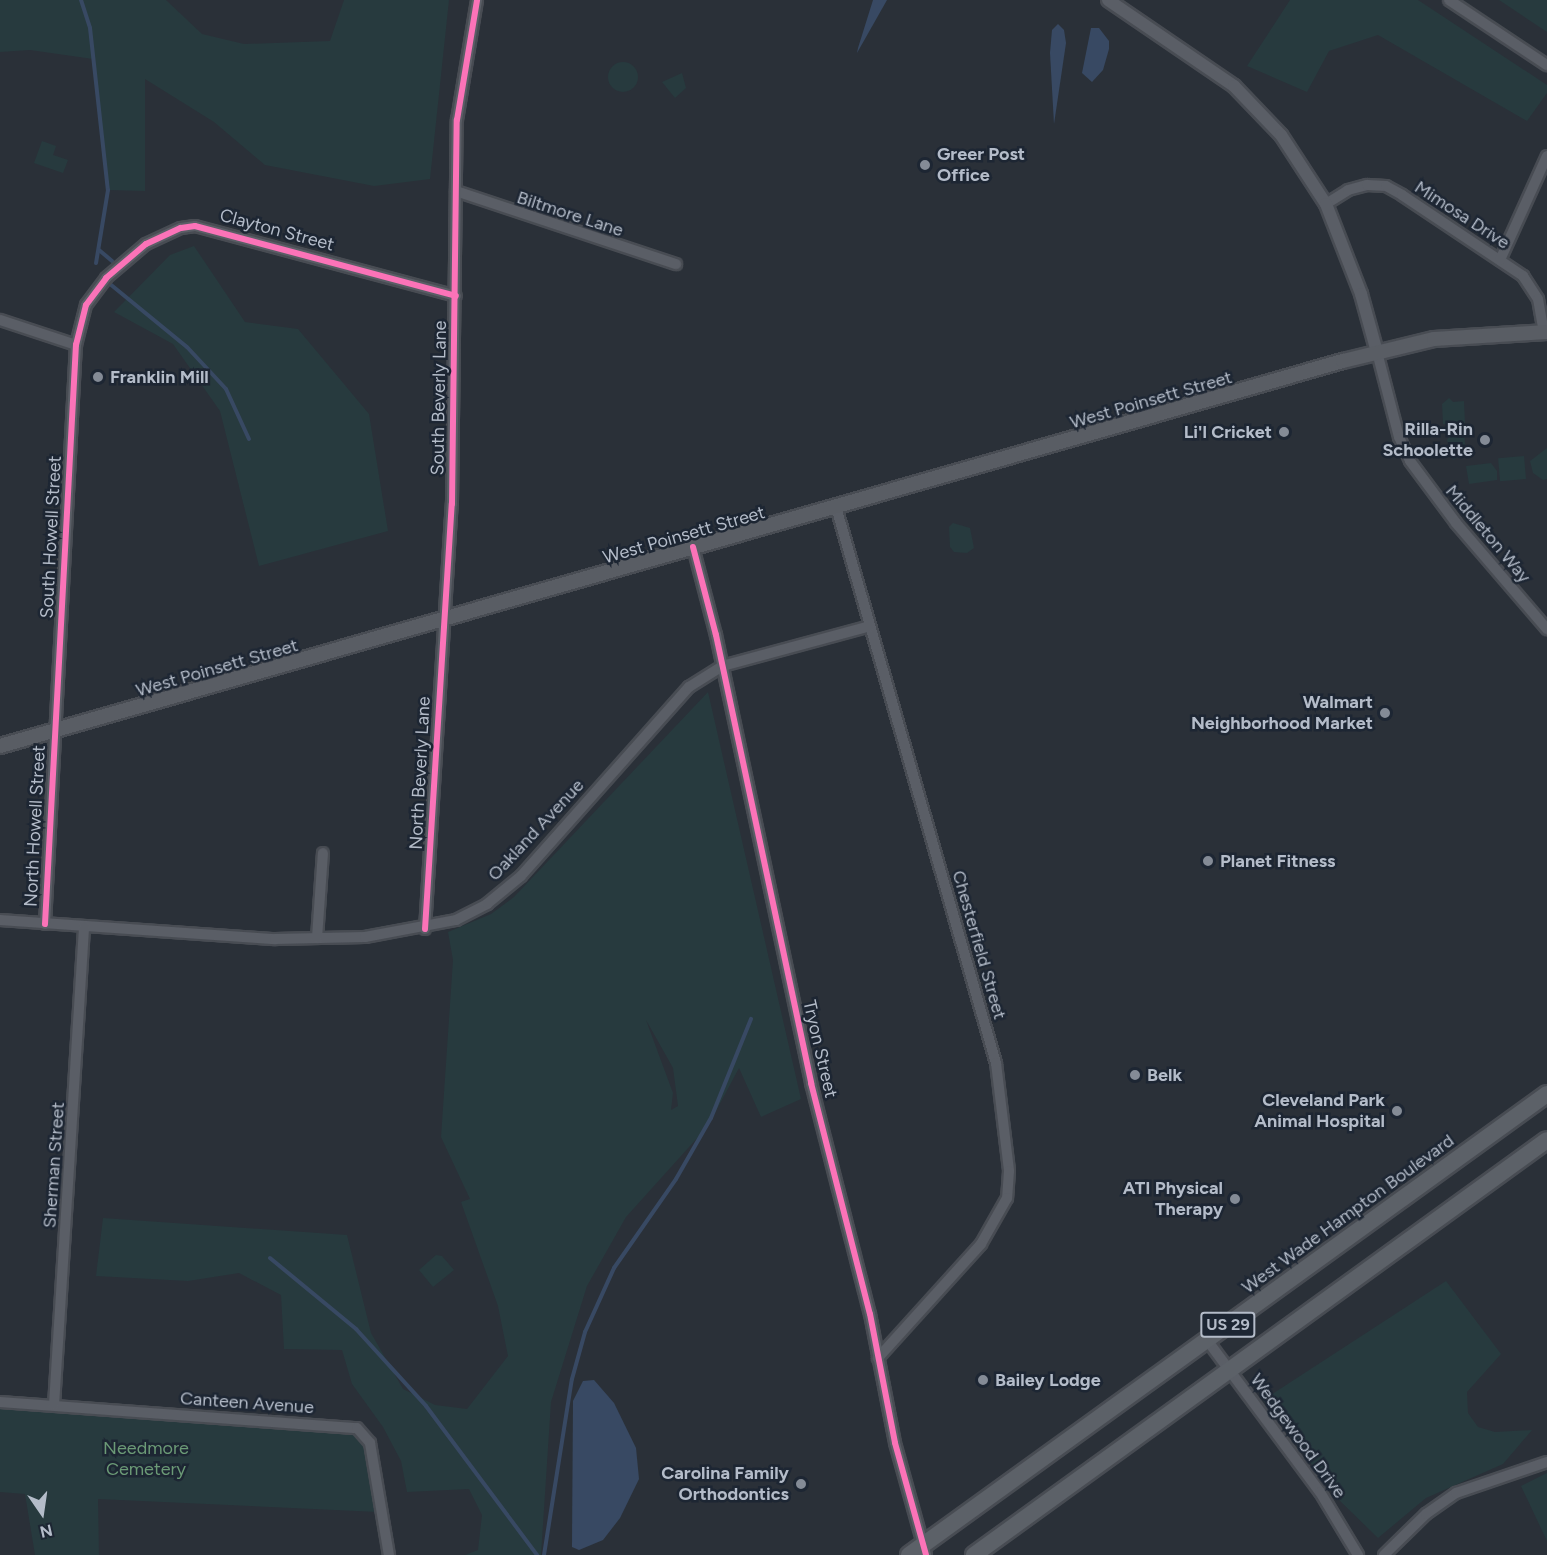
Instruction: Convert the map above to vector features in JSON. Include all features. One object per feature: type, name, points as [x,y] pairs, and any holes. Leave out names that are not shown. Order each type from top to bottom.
[{"type":"main road","name":"West Poinsett Street","points":[[0,746],[1377,352],[1434,339],[1546,332]]},
{"type":"main road","name":"West Wade Hampton Boulevard","points":[[909,1555],[925,1550],[1207,1340],[1547,1094]]},
{"type":"main road","name":"US 29","points":[[974,1555],[1547,1140]]},
{"type":"street","name":"South Beverly Lane","points":[[445,619],[453,460],[459,99],[477,0]]},
{"type":"street","points":[[1108,0],[1234,86],[1281,135],[1326,204],[1361,294],[1377,352]]},
{"type":"street","points":[[1449,0],[1547,65]]},
{"type":"street","points":[[1500,260],[1547,156]]},
{"type":"street","name":"Mimosa Drive","points":[[1326,204],[1361,185],[1386,186],[1500,260],[1533,287],[1546,332]]},
{"type":"street","name":"Biltmore Lane","points":[[456,191],[676,264]]},
{"type":"street","name":"Clayton Street","points":[[76,345],[86,305],[105,278],[146,244],[169,232],[195,226],[456,296]]},
{"type":"street","points":[[0,320],[76,345]]},
{"type":"street","name":"South Howell Street","points":[[55,730],[76,345]]},
{"type":"street","name":"Middleton Way","points":[[1377,352],[1399,437],[1410,461],[1456,523],[1547,629]]},
{"type":"street","name":"Chesterfield Street","points":[[836,507],[996,1063],[1009,1171],[1007,1198],[981,1244],[878,1358]]},
{"type":"street","name":"Tryon Street","points":[[693,548],[722,666],[812,1083],[854,1243],[895,1443],[925,1550]]},
{"type":"street","name":"North Beverly Lane","points":[[425,929],[445,619]]},
{"type":"street","name":"Oakland Avenue","points":[[0,920],[220,937],[317,938],[425,929],[468,915],[508,888],[689,687],[722,666],[870,627]]},
{"type":"street","name":"North Howell Street","points":[[45,924],[55,730]]},
{"type":"street","points":[[317,938],[323,853]]},
{"type":"street","name":"Sherman Street","points":[[54,1405],[84,927]]},
{"type":"street","name":"Wedgewood Drive","points":[[1207,1340],[1320,1492],[1358,1555]]},
{"type":"street","name":"Canteen Avenue","points":[[0,1402],[357,1428],[370,1443],[389,1555]]},
{"type":"street","points":[[1384,1555],[1426,1514],[1456,1493],[1547,1462]]},
{"type":"green space","points":[[0,0],[166,0],[202,34],[244,44],[330,41],[344,0],[449,0],[430,179],[374,186],[265,165],[214,122],[145,79],[145,191],[108,190],[93,59],[30,50],[0,52]]},
{"type":"green space","points":[[1290,0],[1418,0],[1547,85],[1547,93],[1527,121],[1378,35],[1329,51],[1307,92],[1247,66]]},
{"type":"green space","points":[[1499,0],[1547,0],[1547,32]]},
{"type":"green space","points":[[623,62],[629,63],[637,71],[637,83],[629,91],[623,92],[617,91],[609,83],[608,77],[609,71],[617,63]]},
{"type":"green space","points":[[682,73],[686,88],[675,98],[662,82]]},
{"type":"green space","points":[[42,141],[56,146],[53,155],[68,160],[63,173],[34,163]]},
{"type":"green space","points":[[194,246],[245,322],[298,329],[369,414],[388,531],[259,566],[220,411],[173,344],[114,312],[170,255]]},
{"type":"green space","points":[[1449,398],[1453,402],[1464,401],[1465,423],[1443,424],[1442,404]]},
{"type":"green space","points":[[1464,433],[1466,453],[1453,460],[1447,440],[1451,434]]},
{"type":"green space","points":[[1547,448],[1547,479],[1543,480],[1533,473],[1530,461]]},
{"type":"green space","points":[[1524,456],[1526,479],[1500,481],[1498,458]]},
{"type":"green space","points":[[1491,463],[1497,471],[1497,480],[1469,484],[1466,466]]},
{"type":"green space","points":[[953,523],[970,528],[974,548],[967,553],[954,552],[950,547],[949,527]]},
{"type":"green space","points":[[708,692],[801,1099],[761,1117],[739,1068],[708,1126],[626,1217],[587,1286],[551,1402],[541,1555],[465,1555],[478,1550],[482,1515],[469,1489],[407,1492],[401,1461],[383,1427],[352,1384],[342,1350],[284,1349],[281,1295],[239,1273],[188,1281],[96,1276],[103,1218],[347,1235],[371,1333],[403,1389],[435,1405],[467,1409],[508,1356],[498,1306],[461,1202],[470,1199],[441,1137],[453,960],[448,932],[491,914],[514,897]],"holes":[[[646,1020],[673,1068],[678,1106],[671,1110],[673,1093]]]},
{"type":"green space","points":[[436,1255],[442,1256],[454,1270],[433,1287],[419,1270]]},
{"type":"green space","points":[[1446,1281],[1501,1354],[1467,1392],[1468,1413],[1478,1427],[1495,1432],[1532,1430],[1503,1464],[1426,1498],[1378,1538],[1337,1498],[1263,1400]]},
{"type":"green space","name":"Needmore Cemetery","points":[[0,1405],[357,1433],[362,1440],[378,1512],[98,1499],[99,1555],[35,1555],[25,1494],[0,1492]]},
{"type":"green space","points":[[1547,1473],[1547,1541],[1521,1486]]},
{"type":"water","points":[[873,0],[887,0],[857,53],[858,48]]},
{"type":"water","points":[[1058,24],[1064,30],[1066,43],[1054,124],[1050,53],[1052,30]]},
{"type":"water","points":[[1091,28],[1099,28],[1109,41],[1103,70],[1092,82],[1082,73]]},
{"type":"water","points":[[594,1380],[614,1403],[636,1448],[639,1479],[620,1518],[603,1540],[579,1550],[572,1547],[573,1401],[583,1381]]},
{"type":"waterway","points":[[81,0],[90,28],[108,190],[96,263]]},
{"type":"waterway","points":[[99,250],[112,261]]},
{"type":"waterway","points":[[110,284],[187,347],[226,389],[249,439]]},
{"type":"waterway","points":[[544,1555],[572,1379],[585,1332],[614,1268],[676,1179],[711,1118],[751,1019]]},
{"type":"waterway","points":[[270,1258],[356,1329],[426,1406],[537,1555]]},
{"type":"cycle path","points":[[425,929],[452,504],[457,120],[477,0]]},
{"type":"cycle path","points":[[45,924],[76,345],[86,305],[106,278],[146,244],[181,228],[195,226],[456,296]]},
{"type":"cycle path","points":[[693,547],[716,635],[811,1083],[870,1314],[895,1443],[926,1555]]},
{"type":"place","name":"Greer Post Office","points":[[925,165]]},
{"type":"place","name":"Franklin Mill","points":[[98,377]]},
{"type":"place","name":"Li'l Cricket","points":[[1284,432]]},
{"type":"place","name":"Rilla-Rin Schoolette","points":[[1485,440]]},
{"type":"place","name":"Walmart Neighborhood Market","points":[[1385,713]]},
{"type":"place","name":"Planet Fitness","points":[[1208,861]]},
{"type":"place","name":"Belk","points":[[1135,1075]]},
{"type":"place","name":"Cleveland Park Animal Hospital","points":[[1397,1111]]},
{"type":"place","name":"ATI Physical Therapy","points":[[1235,1199]]},
{"type":"place","name":"Bailey Lodge","points":[[983,1380]]},
{"type":"place","name":"Carolina Family Orthodontics","points":[[801,1484]]}]
